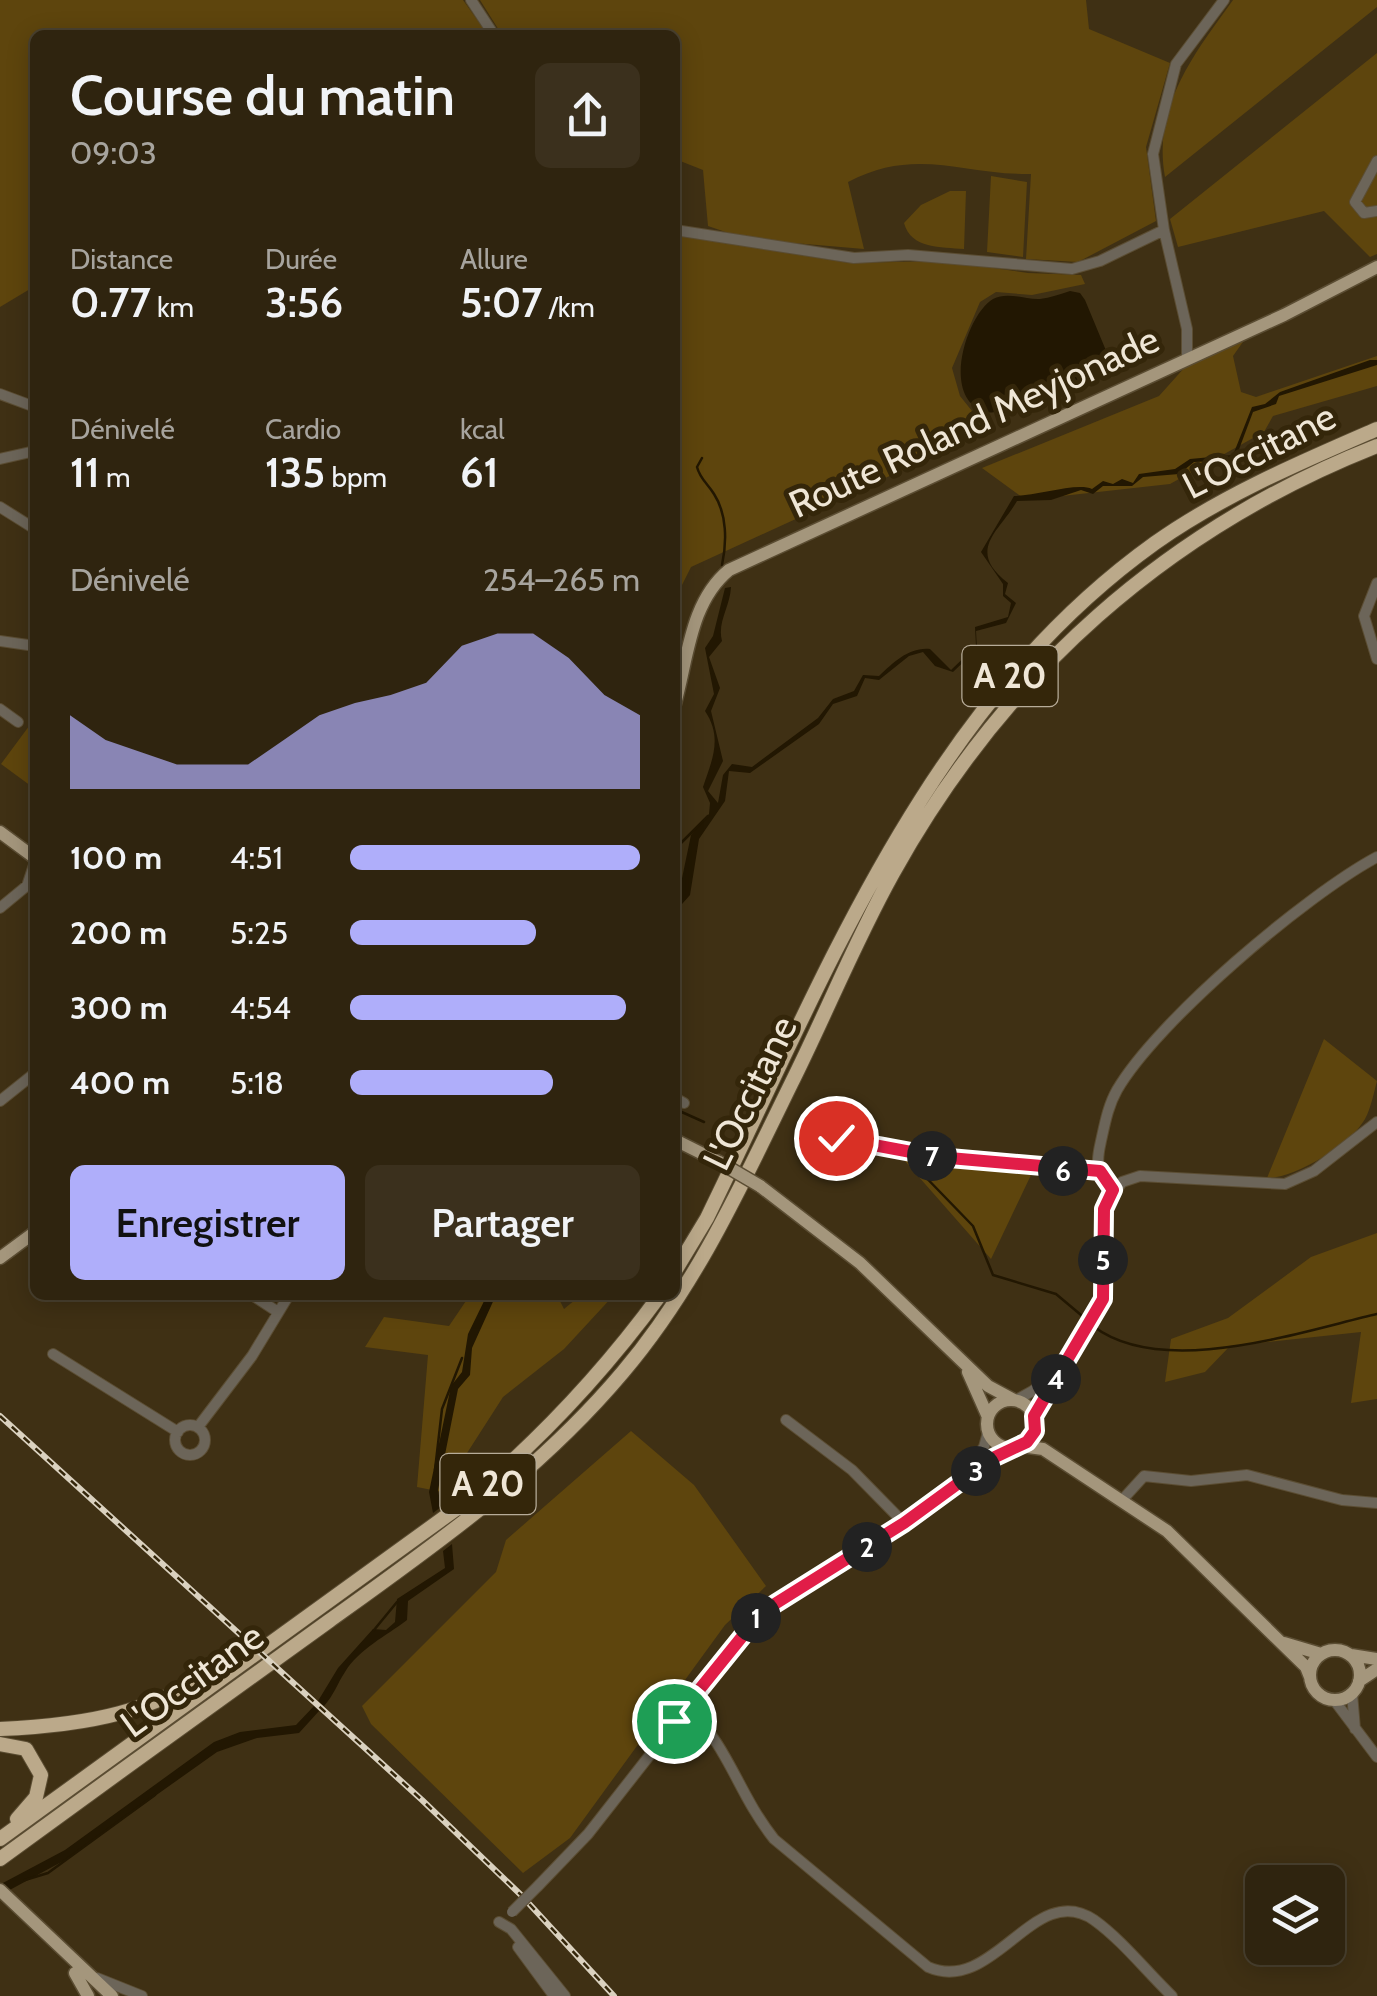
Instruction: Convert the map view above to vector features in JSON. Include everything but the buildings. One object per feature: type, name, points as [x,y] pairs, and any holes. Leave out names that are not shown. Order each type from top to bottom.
[{"type":"highway","name":"L'Occitane","points":[[680,1263],[707,1218],[873,879],[920,794],[1000,689],[1069,615],[1155,543],[1283,470],[1377,429]]},
{"type":"highway","name":"L'Occitane","points":[[680,1294],[720,1229],[891,876],[984,734],[1070,638],[1158,564],[1239,511],[1377,446]]},
{"type":"highway","name":"L'Occitane","points":[[0,1838],[452,1512],[536,1443],[616,1356],[656,1300]]},
{"type":"highway","name":"L'Occitane","points":[[0,1859],[416,1559],[548,1455],[627,1368],[676,1300]]},
{"type":"highway","points":[[0,1729],[81,1724],[142,1710],[282,1636]]},
{"type":"highway","points":[[0,1744],[26,1749],[41,1775],[36,1797],[0,1838]]},
{"type":"main road","name":"Route Roland Meyjonade","points":[[680,684],[699,609],[729,570],[1377,267]]},
{"type":"main road","points":[[5,836],[30,866]]},
{"type":"main road","points":[[680,1142],[760,1186],[837,1244],[988,1386],[1015,1400],[1070,1465]]},
{"type":"main road","points":[[0,1258],[30,1236]]},
{"type":"main road","points":[[961,1361],[996,1443],[1042,1449],[1123,1499],[1179,1541],[1310,1677],[1318,1693],[1334,1700],[1377,1669]]},
{"type":"main road","points":[[988,1424],[1001,1402],[1015,1400]]},
{"type":"main road","points":[[1015,1447],[1032,1437],[1035,1420]]},
{"type":"main road","points":[[1277,1641],[1321,1654],[1336,1650],[1377,1659]]},
{"type":"main road","points":[[1310,1677],[1321,1654]]},
{"type":"main road","points":[[1351,1655],[1359,1667],[1356,1687]]},
{"type":"main road","points":[[0,1890],[8,1905],[77,1970],[112,1996]]},
{"type":"main road","points":[[77,1970],[88,1996]]},
{"type":"main road","points":[[77,1970],[98,1996]]},
{"type":"street","points":[[471,0],[491,30]]},
{"type":"street","points":[[1187,358],[1187,329],[1164,230],[1153,154],[1176,64],[1224,0]]},
{"type":"street","points":[[1377,161],[1354,202],[1364,213],[1377,211]]},
{"type":"street","points":[[680,231],[854,258],[908,255],[1072,269],[1100,262],[1164,230]]},
{"type":"street","points":[[0,394],[30,405]]},
{"type":"street","points":[[0,458],[30,452]]},
{"type":"street","points":[[0,507],[30,526]]},
{"type":"street","points":[[1377,584],[1364,616],[1377,659]]},
{"type":"street","points":[[0,641],[30,645]]},
{"type":"street","points":[[0,709],[18,722]]},
{"type":"street","points":[[1113,1190],[1100,1171],[1098,1158],[1108,1110],[1130,1072],[1159,1037],[1244,957],[1348,873],[1377,857]]},
{"type":"street","points":[[0,908],[30,873]]},
{"type":"street","points":[[0,1101],[30,1077]]},
{"type":"street","points":[[1035,1420],[1103,1299],[1104,1209],[1113,1190],[1140,1176],[1285,1184],[1314,1171],[1377,1122]]},
{"type":"street","points":[[801,1142],[845,1138],[938,1157],[1100,1171]]},
{"type":"street","points":[[260,1300],[278,1312]]},
{"type":"street","points":[[198,1427],[252,1356],[286,1300]]},
{"type":"street","points":[[53,1354],[178,1432]]},
{"type":"street","points":[[1015,1400],[1042,1388],[1059,1372]]},
{"type":"street","points":[[786,1420],[852,1470],[904,1523]]},
{"type":"street","points":[[960,1481],[984,1447],[988,1424]]},
{"type":"street","points":[[185,1426],[198,1427],[206,1441],[193,1455],[178,1449],[178,1432],[185,1426]]},
{"type":"street","points":[[499,1922],[588,1834],[762,1612],[904,1523],[960,1481],[1015,1447]]},
{"type":"street","points":[[1123,1499],[1144,1476],[1191,1481],[1246,1475],[1342,1500],[1377,1503]]},
{"type":"street","points":[[1356,1687],[1356,1730]]},
{"type":"street","points":[[1334,1700],[1377,1756]]},
{"type":"street","points":[[686,1705],[713,1732],[756,1816],[774,1838],[928,1967],[946,1975],[966,1972],[1040,1919],[1073,1912],[1092,1919],[1172,1996]]},
{"type":"street","points":[[499,1922],[554,1996]]},
{"type":"street","points":[[499,1922],[511,1928],[566,1996]]},
{"type":"street","points":[[77,1970],[142,1996]]},
{"type":"shaded area","points":[[0,0],[463,0],[484,30],[30,30],[30,289],[0,307]]},
{"type":"shaded area","points":[[480,0],[1086,0],[1089,29],[1170,63],[1146,147],[1156,221],[1078,262],[1026,259],[1031,174],[918,164],[873,171],[848,182],[864,249],[746,239],[708,226],[703,170],[680,161],[680,30],[499,30]]},
{"type":"shaded area","points":[[1233,0],[1377,0],[1377,7],[1165,177],[1163,151],[1171,104],[1191,61]]},
{"type":"shaded area","points":[[1377,53],[1377,254],[1370,257],[1324,211],[1178,247],[1170,219]]},
{"type":"shaded area","points":[[991,176],[1027,182],[1023,257],[987,252]]},
{"type":"shaded area","points":[[950,191],[966,191],[964,249],[937,247],[913,238],[904,223],[921,205]]},
{"type":"shaded area","points":[[680,236],[849,263],[944,261],[1028,273],[1081,275],[1085,284],[1032,295],[996,292],[980,302],[952,368],[960,396],[972,411],[962,428],[926,440],[907,468],[691,567],[680,589]]},
{"type":"shaded area","points":[[1070,291],[1080,293],[1085,300],[1107,353],[1101,369],[1007,409],[985,412],[971,403],[963,390],[962,355],[984,307],[999,297],[1040,299]]},
{"type":"shaded area","points":[[1245,339],[1233,356],[1241,392],[1256,397],[1377,356],[1377,386],[1273,416],[1264,432],[1170,484],[1026,500],[982,468],[1159,396],[1185,367]]},
{"type":"shaded area","points":[[1377,360],[1377,365],[1279,396],[1276,404],[1253,412],[1235,460],[1194,462],[1179,474],[1143,477],[1132,486],[1103,486],[1093,494],[1081,490],[1051,500],[1017,501],[995,531],[987,550],[995,571],[1008,583],[1005,594],[1016,603],[1006,623],[976,631],[977,649],[953,672],[935,666],[923,652],[909,656],[879,680],[865,678],[857,696],[833,704],[819,724],[750,773],[729,771],[725,801],[699,839],[690,895],[680,906],[691,835],[709,814],[710,803],[703,787],[715,740],[705,711],[714,694],[705,648],[713,636],[725,588],[731,587],[721,627],[722,641],[709,657],[720,688],[711,711],[723,761],[708,791],[718,803],[723,775],[732,764],[752,767],[818,718],[833,699],[854,691],[863,675],[879,676],[902,656],[922,649],[930,649],[951,670],[976,646],[975,627],[1008,617],[1011,603],[1003,596],[1003,584],[981,552],[1014,496],[1077,487],[1092,489],[1103,481],[1113,484],[1122,479],[1133,483],[1139,474],[1175,469],[1190,459],[1233,455],[1252,407],[1265,404],[1280,392]]},
{"type":"shaded area","points":[[30,725],[30,785],[1,764]]},
{"type":"shaded area","points":[[1324,1039],[1377,1081],[1367,1115],[1348,1139],[1321,1158],[1292,1173],[1267,1178]]},
{"type":"shaded area","points":[[904,1160],[1031,1175],[991,1259]]},
{"type":"shaded area","points":[[1377,1233],[1377,1399],[1351,1403],[1361,1332],[1230,1346],[1205,1372],[1165,1382],[1171,1339],[1228,1318],[1311,1257]]},
{"type":"shaded area","points":[[467,1300],[560,1300],[564,1309],[575,1300],[609,1300],[564,1349],[503,1397],[442,1492],[417,1487],[428,1355],[365,1347],[384,1317],[449,1326]]},
{"type":"shaded area","points":[[485,1300],[494,1300],[472,1348],[470,1375],[458,1389],[438,1490],[441,1507],[433,1513],[429,1492],[451,1386],[462,1372],[468,1334]]},
{"type":"shaded area","points":[[631,1431],[694,1485],[766,1586],[725,1625],[570,1838],[523,1873],[371,1724],[362,1706],[496,1572],[506,1540]]},
{"type":"shaded area","points":[[452,1544],[454,1569],[408,1601],[407,1620],[358,1656],[324,1706],[318,1701],[338,1668],[373,1629],[386,1630],[395,1622],[397,1599],[445,1568],[443,1551]]},
{"type":"shaded area","points":[[314,1706],[319,1711],[299,1733],[257,1738],[217,1752],[65,1860],[6,1892],[1,1884],[65,1850],[214,1742],[240,1732],[296,1725]]},
{"type":"waterway","points":[[702,458],[698,471],[724,519],[722,565]]},
{"type":"waterway","points":[[680,844],[708,816]]},
{"type":"waterway","points":[[680,1111],[704,1122]]},
{"type":"waterway","points":[[839,1130],[907,1145]]},
{"type":"waterway","points":[[912,1163],[973,1226],[993,1275],[1056,1294],[1087,1320]]},
{"type":"waterway","points":[[1093,1326],[1122,1341],[1156,1349],[1193,1350],[1271,1340],[1377,1314]]},
{"type":"waterway","points":[[435,1470],[442,1409],[462,1358]]},
{"type":"waterway","points":[[374,1630],[397,1602]]},
{"type":"waterway","points":[[25,1880],[48,1873],[155,1795]]},
{"type":"railway","points":[[0,1416],[422,1800],[521,1895],[614,1996]]},
{"type":"route","points":[[674,1721],[736,1639],[762,1612],[873,1544],[993,1458],[1027,1442],[1035,1431],[1034,1416],[1103,1299],[1104,1209],[1113,1190],[1100,1171],[938,1157],[836,1138]]}]
